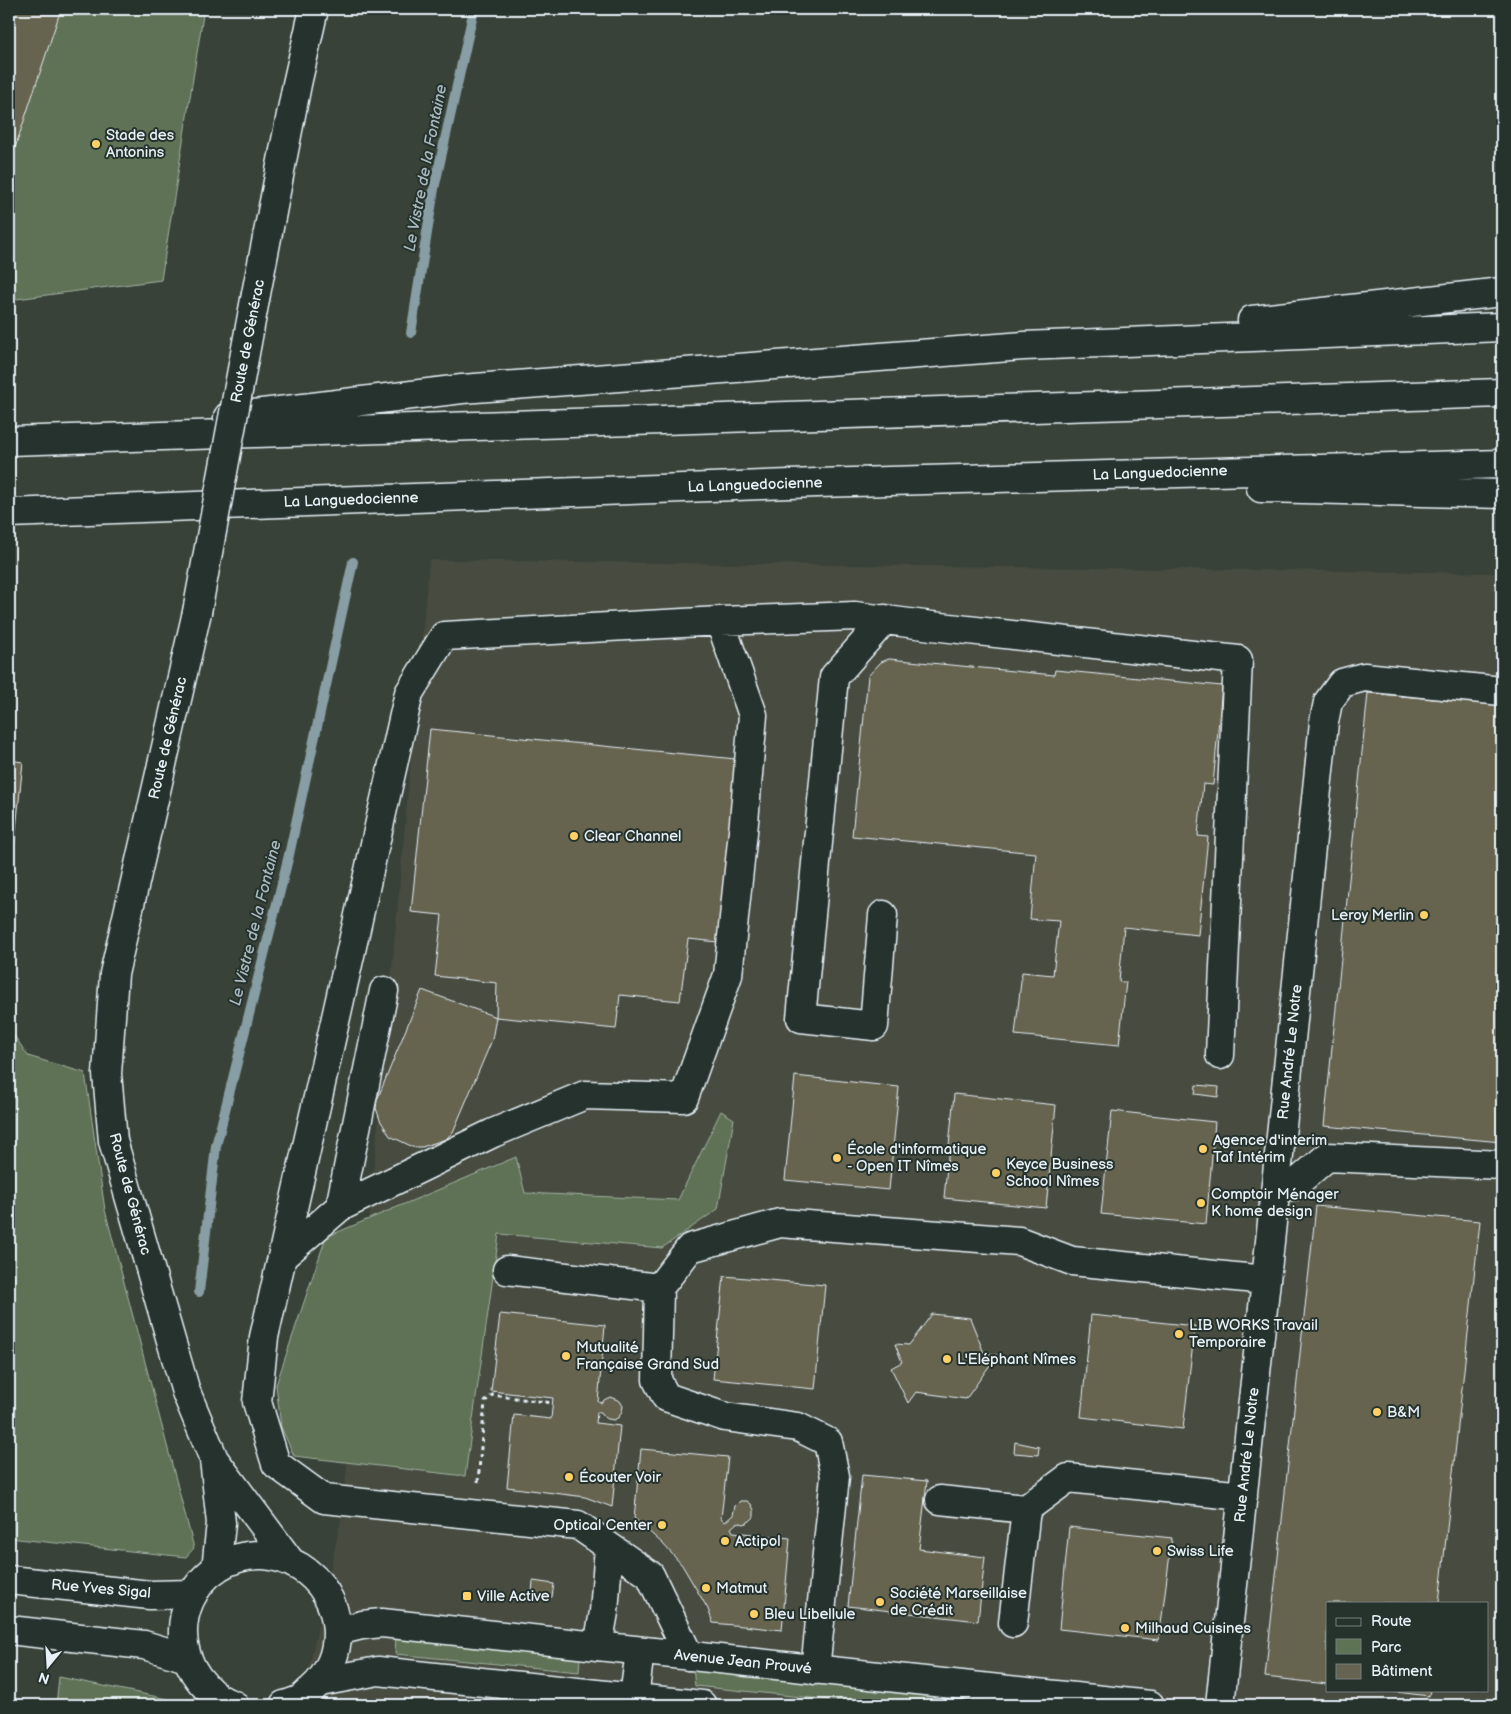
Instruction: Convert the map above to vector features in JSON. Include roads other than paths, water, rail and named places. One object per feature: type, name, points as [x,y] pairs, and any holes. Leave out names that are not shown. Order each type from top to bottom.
[{"type":"main road","name":"Route de Générac","points":[[290,1561],[214,1459],[186,1392],[113,1142],[107,1074],[114,974],[197,612],[256,294],[297,84],[314,9]]},
{"type":"main road","points":[[68,438],[343,402],[462,389],[1024,346],[1502,292]]},
{"type":"main road","points":[[1024,346],[1502,327]]},
{"type":"main road","points":[[9,441],[1502,393]]},
{"type":"main road","name":"La Languedocienne","points":[[9,513],[932,480],[1502,464]]},
{"type":"main road","points":[[932,480],[1502,494]]},
{"type":"main road","points":[[689,1656],[650,1575],[578,1525],[324,1499],[276,1464],[257,1402],[264,1337],[408,693],[444,636],[720,621],[855,616],[1238,660],[1220,1055]]},
{"type":"main road","points":[[883,915],[874,1026],[801,1018],[834,677],[885,619]]},
{"type":"main road","points":[[282,1257],[340,1207],[493,1133],[585,1094],[684,1098],[728,975],[753,714],[720,621]]},
{"type":"main road","name":"Rue André Le Notre","points":[[1220,1705],[1324,722],[1328,702],[1342,683],[1364,677],[1502,691]]},
{"type":"main road","points":[[340,1207],[384,991]]},
{"type":"main road","points":[[1276,1186],[1293,1186],[1327,1157],[1502,1165]]},
{"type":"main road","points":[[815,1670],[834,1476],[828,1442],[798,1427],[725,1417],[666,1397],[657,1380],[658,1288],[690,1248],[780,1223],[1019,1241],[1072,1261],[1266,1280]]},
{"type":"main road","points":[[507,1270],[658,1288]]},
{"type":"main road","name":"Route de Générac","points":[[214,1459],[221,1523],[216,1569]]},
{"type":"main road","points":[[940,1500],[1026,1509],[1068,1478],[1243,1496]]},
{"type":"main road","points":[[1013,1623],[1026,1509]]},
{"type":"main road","points":[[598,1646],[604,1612],[609,1547]]},
{"type":"main road","points":[[221,1701],[197,1678],[187,1658],[182,1637],[184,1615],[192,1594],[203,1580],[216,1569],[239,1558],[265,1555],[290,1561],[309,1573],[324,1589],[334,1609],[338,1631],[336,1649],[330,1667],[320,1682],[300,1700],[284,1705]]},
{"type":"main road","name":"Rue Yves Sigal","points":[[9,1580],[150,1595],[192,1594]]},
{"type":"main road","name":"Avenue Jean Prouvé","points":[[338,1631],[362,1625],[382,1623],[1150,1705]]},
{"type":"main road","points":[[9,1630],[144,1645],[187,1658]]},
{"type":"main road","points":[[633,1702],[640,1651]]},
{"type":"main road","points":[[320,1682],[378,1670],[633,1702],[702,1705]]},
{"type":"waterway","name":"Le Vistre de la Fontaine","points":[[411,333],[434,189],[474,9]]},
{"type":"waterway","name":"Le Vistre de la Fontaine","points":[[199,1292],[216,1146],[289,855],[353,562]]},
{"type":"place","name":"Stade des Antonins","points":[[96,144]]},
{"type":"place","name":"Clear Channel","points":[[574,836]]},
{"type":"place","name":"Leroy Merlin","points":[[1424,915]]},
{"type":"place","name":"Agence d'interim Taf Intérim","points":[[1203,1149]]},
{"type":"place","name":"École d'informatique - Open IT Nîmes","points":[[837,1158]]},
{"type":"place","name":"Keyce Business School Nîmes","points":[[996,1173]]},
{"type":"place","name":"Comptoir Ménager K home design","points":[[1201,1203]]},
{"type":"place","name":"LIB WORKS Travail Temporaire","points":[[1179,1334]]},
{"type":"place","name":"Mutualité Française Grand Sud","points":[[566,1356]]},
{"type":"place","name":"L'Eléphant Nîmes","points":[[947,1359]]},
{"type":"place","name":"B&M","points":[[1377,1412]]},
{"type":"place","name":"Écouter Voir","points":[[569,1477]]},
{"type":"place","name":"Optical Center","points":[[662,1525]]},
{"type":"place","name":"Actipol","points":[[725,1541]]},
{"type":"place","name":"Swiss Life","points":[[1157,1551]]},
{"type":"place","name":"Matmut","points":[[706,1588]]},
{"type":"place","name":"Ville Active","points":[[467,1596]]},
{"type":"place","name":"Société Marseillaise de Crédit","points":[[880,1602]]},
{"type":"place","name":"Bleu Libellule","points":[[754,1614]]},
{"type":"place","name":"Milhaud Cuisines","points":[[1125,1628]]}]
